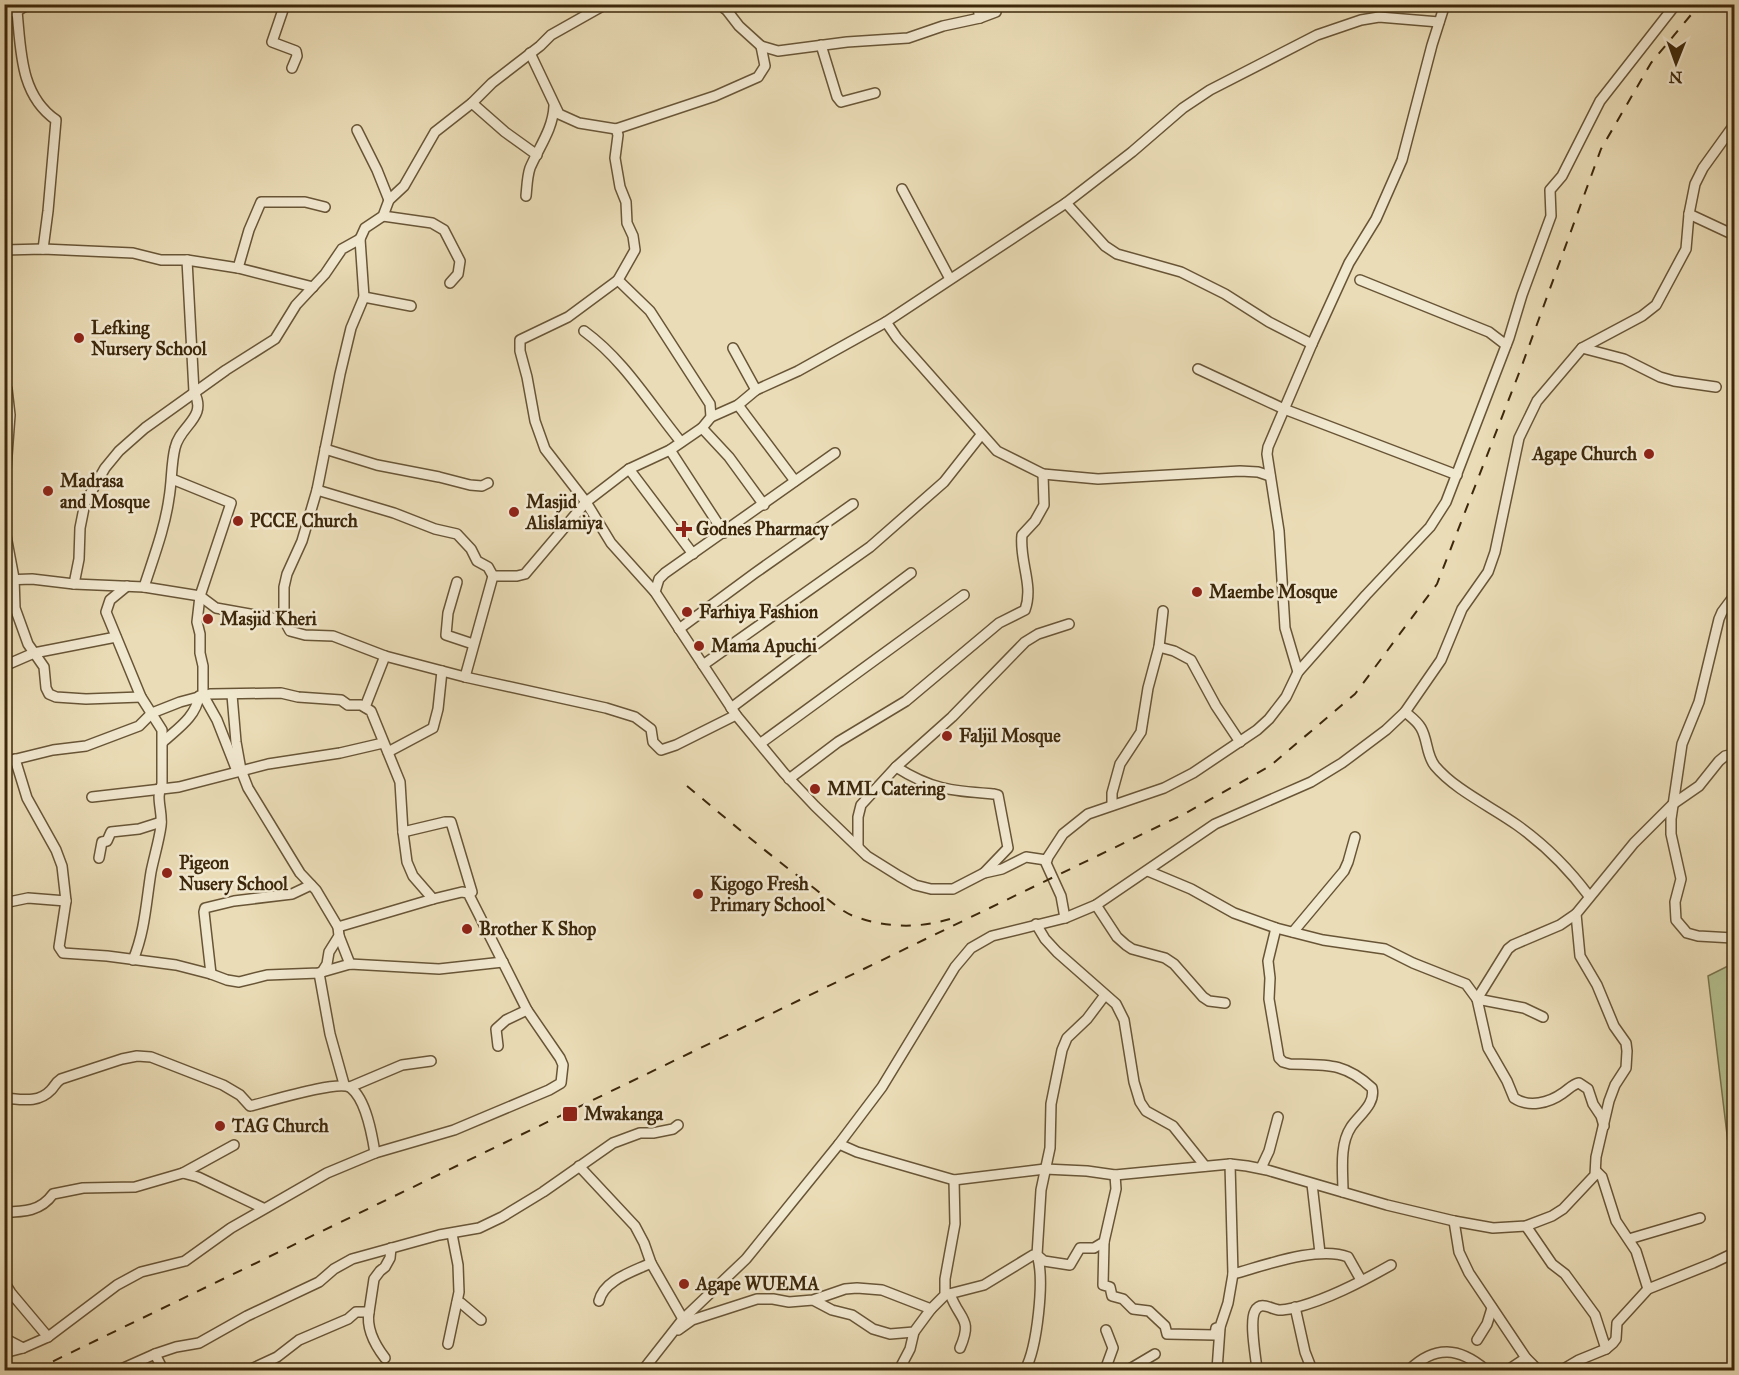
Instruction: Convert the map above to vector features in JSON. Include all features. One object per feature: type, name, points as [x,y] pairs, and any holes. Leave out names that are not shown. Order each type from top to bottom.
[{"type":"street","points":[[4,13],[17,11],[29,4]]},
{"type":"street","points":[[285,4],[272,42],[296,51],[297,56],[292,68]]},
{"type":"street","points":[[606,4],[550,35],[540,46],[435,132],[404,186],[388,200],[383,216],[364,228],[360,239],[364,297],[351,328],[317,490],[303,541],[294,557],[284,587],[284,620],[290,631],[305,635],[333,636],[385,656],[465,677],[585,702],[635,717],[651,729],[653,742],[661,750],[676,745],[733,712],[911,573]]},
{"type":"street","points":[[724,7],[746,4]]},
{"type":"street","points":[[977,4],[980,18]]},
{"type":"street","points":[[1258,472],[1311,344],[1349,263],[1376,219],[1401,160],[1445,4]]},
{"type":"street","points":[[1065,918],[1061,896],[1046,860],[1063,834],[1088,814],[1164,788],[1193,773],[1240,742],[1269,718],[1286,697],[1298,672],[1430,527],[1446,502],[1506,345],[1551,216],[1550,190],[1562,176],[1600,101],[1676,4]]},
{"type":"street","points":[[724,7],[739,26],[761,46],[778,51],[908,38],[996,12]]},
{"type":"street","points":[[17,11],[25,74],[29,87],[44,112],[56,120],[43,249]]},
{"type":"street","points":[[493,576],[525,574],[586,502],[629,469],[670,450],[702,428],[711,417],[738,405],[756,390],[798,371],[886,322],[1066,203],[1132,152],[1183,108],[1210,90],[1317,35],[1361,20],[1379,17],[1439,22]]},
{"type":"street","points":[[821,45],[837,97],[841,102],[875,93]]},
{"type":"street","points":[[530,52],[554,106],[560,114],[579,123],[616,129],[715,96],[758,77],[765,66],[761,46]]},
{"type":"street","points":[[472,103],[505,132],[537,155]]},
{"type":"street","points":[[526,196],[529,172],[553,115],[554,106]]},
{"type":"street","points":[[643,1371],[683,1319],[746,1259],[839,1144],[882,1087],[963,956],[971,948],[992,936],[1065,918],[1096,905],[1215,824],[1311,782],[1342,763],[1386,730],[1404,712],[1441,660],[1462,609],[1488,572],[1495,552],[1520,438],[1537,401],[1582,348],[1642,316],[1656,305],[1686,249],[1689,214],[1695,184],[1703,168],[1734,125]]},
{"type":"street","points":[[616,129],[618,135],[615,158],[620,187],[626,202],[627,223],[633,236],[635,250],[618,280],[567,317],[520,339],[519,343],[535,421],[546,449],[586,502],[611,543],[655,592],[733,712],[789,779],[867,856],[915,885],[931,889],[953,889],[984,873],[1002,869],[1026,857],[1046,860]]},
{"type":"street","points":[[357,130],[377,170],[388,200]]},
{"type":"street","points":[[902,189],[950,279]]},
{"type":"street","points":[[238,268],[249,230],[261,202],[305,202],[326,207]]},
{"type":"street","points":[[1066,203],[1105,246],[1117,254],[1181,272],[1225,294],[1269,322],[1311,344]]},
{"type":"street","points":[[1689,214],[1734,235]]},
{"type":"street","points":[[383,216],[432,223],[444,230],[460,261],[458,273],[450,283]]},
{"type":"street","points":[[74,584],[85,503],[94,485],[120,451],[145,428],[194,392],[275,339],[296,305],[333,265],[342,249],[360,239]]},
{"type":"street","points":[[4,250],[43,249],[133,253],[161,260],[238,268],[314,287]]},
{"type":"street","points":[[144,587],[169,501],[178,438],[197,414],[199,407],[194,392],[187,261]]},
{"type":"street","points":[[618,280],[650,311],[710,404],[711,417]]},
{"type":"street","points":[[1360,280],[1489,332],[1506,345]]},
{"type":"street","points":[[364,297],[411,306]]},
{"type":"street","points":[[886,322],[897,338],[997,451],[1043,474],[1098,479],[1240,471],[1258,472],[1270,476]]},
{"type":"street","points":[[584,331],[600,342],[622,364],[681,442]]},
{"type":"street","points":[[733,348],[756,390]]},
{"type":"street","points":[[1582,348],[1624,359],[1660,377],[1716,387]]},
{"type":"street","points":[[1198,369],[1284,409],[1457,475]]},
{"type":"street","points":[[4,386],[7,389],[10,415],[4,496]]},
{"type":"street","points":[[738,405],[795,481]]},
{"type":"street","points":[[702,428],[729,457],[764,505]]},
{"type":"street","points":[[703,665],[870,548],[944,482],[981,435]]},
{"type":"street","points":[[325,449],[377,465],[470,485],[482,486],[488,483]]},
{"type":"street","points":[[670,450],[724,533]]},
{"type":"street","points":[[655,592],[659,579],[835,453]]},
{"type":"street","points":[[1267,454],[1279,531],[1285,628],[1298,672]]},
{"type":"street","points":[[629,469],[693,554]]},
{"type":"street","points":[[789,779],[838,742],[906,701],[999,623],[1025,609],[1029,597],[1021,541],[1025,531],[1044,505],[1043,474]]},
{"type":"street","points":[[163,742],[191,715],[201,696],[203,666],[197,622],[200,596],[231,503],[171,479]]},
{"type":"street","points":[[317,490],[394,513],[435,529],[457,534],[471,549],[477,561],[488,567],[493,576],[465,677]]},
{"type":"street","points":[[679,629],[853,504]]},
{"type":"street","points":[[4,525],[9,579],[15,608],[23,633],[44,667],[46,688],[52,696],[108,699],[141,697]]},
{"type":"street","points":[[9,579],[144,587],[200,596],[216,608],[284,620]]},
{"type":"street","points":[[457,582],[448,613],[446,635],[473,644]]},
{"type":"street","points":[[127,586],[110,600],[106,612],[141,697],[162,730],[163,742],[162,784],[159,790],[161,822],[143,934],[134,960]]},
{"type":"street","points":[[761,743],[964,595]]},
{"type":"street","points":[[1733,938],[1687,933],[1676,920],[1675,902],[1681,879],[1671,834],[1673,804],[1683,744],[1699,702],[1719,619],[1734,596]]},
{"type":"street","points":[[1112,805],[1116,775],[1120,764],[1141,732],[1148,688],[1159,647],[1163,611]]},
{"type":"street","points":[[858,846],[858,817],[861,805],[896,767],[952,717],[1025,642],[1038,634],[1069,624]]},
{"type":"street","points":[[4,666],[34,653],[116,637]]},
{"type":"street","points":[[1159,647],[1174,651],[1191,660],[1216,706],[1240,742]]},
{"type":"street","points":[[365,707],[385,656]]},
{"type":"street","points":[[92,797],[179,787],[268,764],[385,748],[433,728],[438,709],[442,671]]},
{"type":"street","points":[[4,762],[52,750],[86,746],[143,725],[152,713],[180,702],[219,693],[232,695],[281,693],[298,697],[341,700],[348,705],[361,705],[371,711],[400,782],[407,862],[413,876],[433,899]]},
{"type":"street","points":[[232,695],[239,771]]},
{"type":"street","points":[[201,696],[218,720],[248,788],[300,873],[311,885],[338,932],[350,964]]},
{"type":"street","points":[[1404,712],[1417,722],[1422,730],[1430,757],[1436,767],[1455,783],[1518,826],[1551,853],[1589,896]]},
{"type":"street","points":[[1477,999],[1508,949],[1560,925],[1576,914],[1634,843],[1673,804],[1699,786],[1725,756],[1734,754]]},
{"type":"street","points":[[15,759],[27,798],[56,850],[62,866],[66,901],[59,947],[63,953],[176,965],[239,982],[267,975],[320,972],[350,964],[439,969],[503,962]]},
{"type":"street","points":[[896,767],[937,788],[953,792],[998,795],[1008,848],[984,873]]},
{"type":"street","points":[[99,858],[102,842],[107,841],[111,832],[139,829],[161,822]]},
{"type":"street","points":[[403,832],[451,822],[472,892]]},
{"type":"street","points":[[1293,932],[1344,870],[1355,837]]},
{"type":"street","points":[[1148,871],[1191,889],[1234,913],[1276,928],[1323,940],[1376,946],[1466,984],[1477,999],[1488,1047],[1514,1098],[1522,1104],[1532,1104],[1560,1095],[1575,1083],[1579,1083],[1588,1089],[1604,1126]]},
{"type":"street","points":[[211,974],[204,912],[206,908],[234,901],[292,894],[311,885]]},
{"type":"street","points":[[4,1353],[48,1337],[117,1285],[141,1272],[185,1261],[231,1228],[327,1173],[375,1153],[454,1130],[528,1100],[561,1083],[563,1065],[560,1058],[527,1010],[468,893],[462,892],[433,899],[338,932],[329,952],[327,964],[320,972]]},
{"type":"street","points":[[4,903],[27,898],[66,901]]},
{"type":"street","points":[[1096,905],[1117,937],[1132,950],[1166,958],[1203,997],[1209,1001],[1225,1003]]},
{"type":"street","points":[[839,1144],[857,1152],[954,1180],[1045,1169],[1115,1175],[1230,1164],[1261,1168],[1312,1184],[1454,1221],[1493,1228],[1526,1226],[1563,1209],[1594,1178],[1596,1157],[1612,1089],[1626,1068],[1627,1047],[1614,1026],[1597,986],[1580,956],[1576,914]]},
{"type":"street","points":[[1036,924],[1057,952],[1116,1004],[1124,1020],[1134,1082],[1140,1102],[1146,1111],[1173,1126],[1205,1166]]},
{"type":"street","points":[[1276,928],[1268,961],[1269,999],[1279,1058],[1290,1064],[1339,1066],[1362,1079],[1372,1088],[1371,1099],[1362,1115],[1350,1128],[1346,1140],[1343,1192]]},
{"type":"street","points":[[320,972],[330,1034],[347,1086],[357,1095],[367,1117],[375,1153]]},
{"type":"street","points":[[1025,1371],[1034,1342],[1040,1295],[1041,1266],[1037,1255],[1038,1213],[1050,1148],[1051,1104],[1065,1041],[1087,1019],[1105,995]]},
{"type":"street","points":[[1477,999],[1524,1008],[1543,1017]]},
{"type":"street","points":[[498,1046],[496,1029],[506,1020],[527,1010]]},
{"type":"street","points":[[4,1098],[23,1101],[34,1099],[51,1091],[60,1079],[137,1056],[152,1057],[223,1085],[240,1095],[250,1106],[325,1086],[347,1086],[402,1065],[431,1061]]},
{"type":"street","points":[[1261,1168],[1269,1150],[1278,1117]]},
{"type":"street","points":[[119,1371],[155,1354],[177,1347],[199,1344],[247,1316],[320,1282],[334,1269],[352,1259],[439,1235],[479,1228],[543,1192],[620,1139],[640,1133],[673,1129],[678,1125]]},
{"type":"street","points":[[4,1212],[45,1205],[53,1194],[83,1188],[135,1187],[183,1173],[234,1145]]},
{"type":"street","points":[[1217,1371],[1220,1327],[1228,1303],[1233,1274],[1230,1164]]},
{"type":"street","points":[[579,1166],[635,1226],[651,1263],[683,1319]]},
{"type":"street","points":[[1596,1171],[1602,1177],[1616,1221],[1640,1260],[1648,1289]]},
{"type":"street","points":[[183,1173],[198,1177],[263,1209]]},
{"type":"street","points":[[1115,1175],[1116,1189],[1104,1242],[1104,1285],[1110,1287],[1112,1296],[1123,1299],[1133,1309],[1149,1311],[1165,1326],[1167,1334],[1215,1335],[1216,1328],[1220,1327]]},
{"type":"street","points":[[954,1180],[954,1224],[947,1295],[966,1325],[960,1348]]},
{"type":"street","points":[[1312,1184],[1320,1253]]},
{"type":"street","points":[[1629,1239],[1700,1218]]},
{"type":"street","points":[[1454,1221],[1462,1260],[1526,1358],[1538,1371]]},
{"type":"street","points":[[1526,1226],[1552,1264],[1565,1274],[1595,1315],[1606,1349]]},
{"type":"street","points":[[448,1344],[457,1303],[459,1278],[452,1234]]},
{"type":"street","points":[[1037,1255],[1044,1261],[1070,1264],[1080,1248],[1094,1248],[1104,1242]]},
{"type":"street","points":[[385,1358],[374,1341],[369,1324],[369,1312],[374,1279],[390,1258],[391,1248]]},
{"type":"street","points":[[1562,1371],[1579,1360],[1606,1349],[1616,1340],[1617,1323],[1648,1289],[1713,1263],[1734,1252]]},
{"type":"street","points":[[1233,1274],[1320,1253],[1348,1257],[1361,1280]]},
{"type":"street","points":[[899,1371],[910,1349],[914,1332],[931,1310],[947,1295],[984,1285],[1033,1255],[1037,1255]]},
{"type":"street","points":[[599,1301],[602,1291],[610,1284],[651,1263]]},
{"type":"street","points":[[1257,1371],[1254,1311],[1263,1305],[1278,1310],[1326,1297],[1391,1265]]},
{"type":"street","points":[[4,1282],[48,1337]]},
{"type":"street","points":[[668,1336],[692,1320],[757,1299],[789,1302],[813,1300],[845,1289],[882,1290],[931,1310]]},
{"type":"street","points":[[813,1300],[832,1310],[852,1315],[873,1329],[890,1334],[914,1332]]},
{"type":"street","points":[[457,1303],[461,1303],[480,1320]]},
{"type":"street","points":[[1295,1307],[1312,1371]]},
{"type":"street","points":[[1477,1340],[1487,1324],[1492,1308]]},
{"type":"street","points":[[249,1371],[277,1357],[299,1340],[348,1319],[356,1311],[369,1312]]},
{"type":"street","points":[[1105,1371],[1113,1348],[1106,1330]]},
{"type":"street","points":[[4,1338],[23,1348]]},
{"type":"street","points":[[1409,1371],[1421,1359],[1442,1352],[1467,1356],[1486,1371]]},
{"type":"street","points":[[155,1354],[163,1371]]},
{"type":"street","points":[[1128,1371],[1155,1354]]},
{"type":"street","points":[[1508,1371],[1526,1358]]},
{"type":"green space","points":[[1734,963],[1734,1193],[1708,976]]},
{"type":"railway","points":[[35,1370],[1186,813],[1270,766],[1355,694],[1437,584],[1521,368],[1601,149],[1651,63],[1700,4]]},
{"type":"railway","points":[[687,786],[833,904],[852,916],[882,924],[905,926],[950,919]]},
{"type":"place","name":"Lefking Nursery School","points":[[79,338]]},
{"type":"place","name":"Agape Church","points":[[1649,454]]},
{"type":"place","name":"Madrasa and Mosque","points":[[48,491]]},
{"type":"place","name":"Masjid Alislamiya","points":[[514,512]]},
{"type":"place","name":"PCCE Church","points":[[238,521]]},
{"type":"place","name":"Godnes Pharmacy","points":[[684,529]]},
{"type":"place","name":"Maembe Mosque","points":[[1197,592]]},
{"type":"place","name":"Farhiya Fashion","points":[[687,612]]},
{"type":"place","name":"Masjid Kheri","points":[[208,619]]},
{"type":"place","name":"Mama Apuchi","points":[[699,646]]},
{"type":"place","name":"Faljil Mosque","points":[[947,736]]},
{"type":"place","name":"MML Catering","points":[[815,789]]},
{"type":"place","name":"Pigeon Nusery School","points":[[167,873]]},
{"type":"place","name":"Kigogo Fresh Primary School","points":[[698,894]]},
{"type":"place","name":"Brother K Shop","points":[[467,929]]},
{"type":"place","name":"Mwakanga","points":[[570,1114]]},
{"type":"place","name":"TAG Church","points":[[220,1126]]},
{"type":"place","name":"Agape WUEMA","points":[[684,1284]]}]
